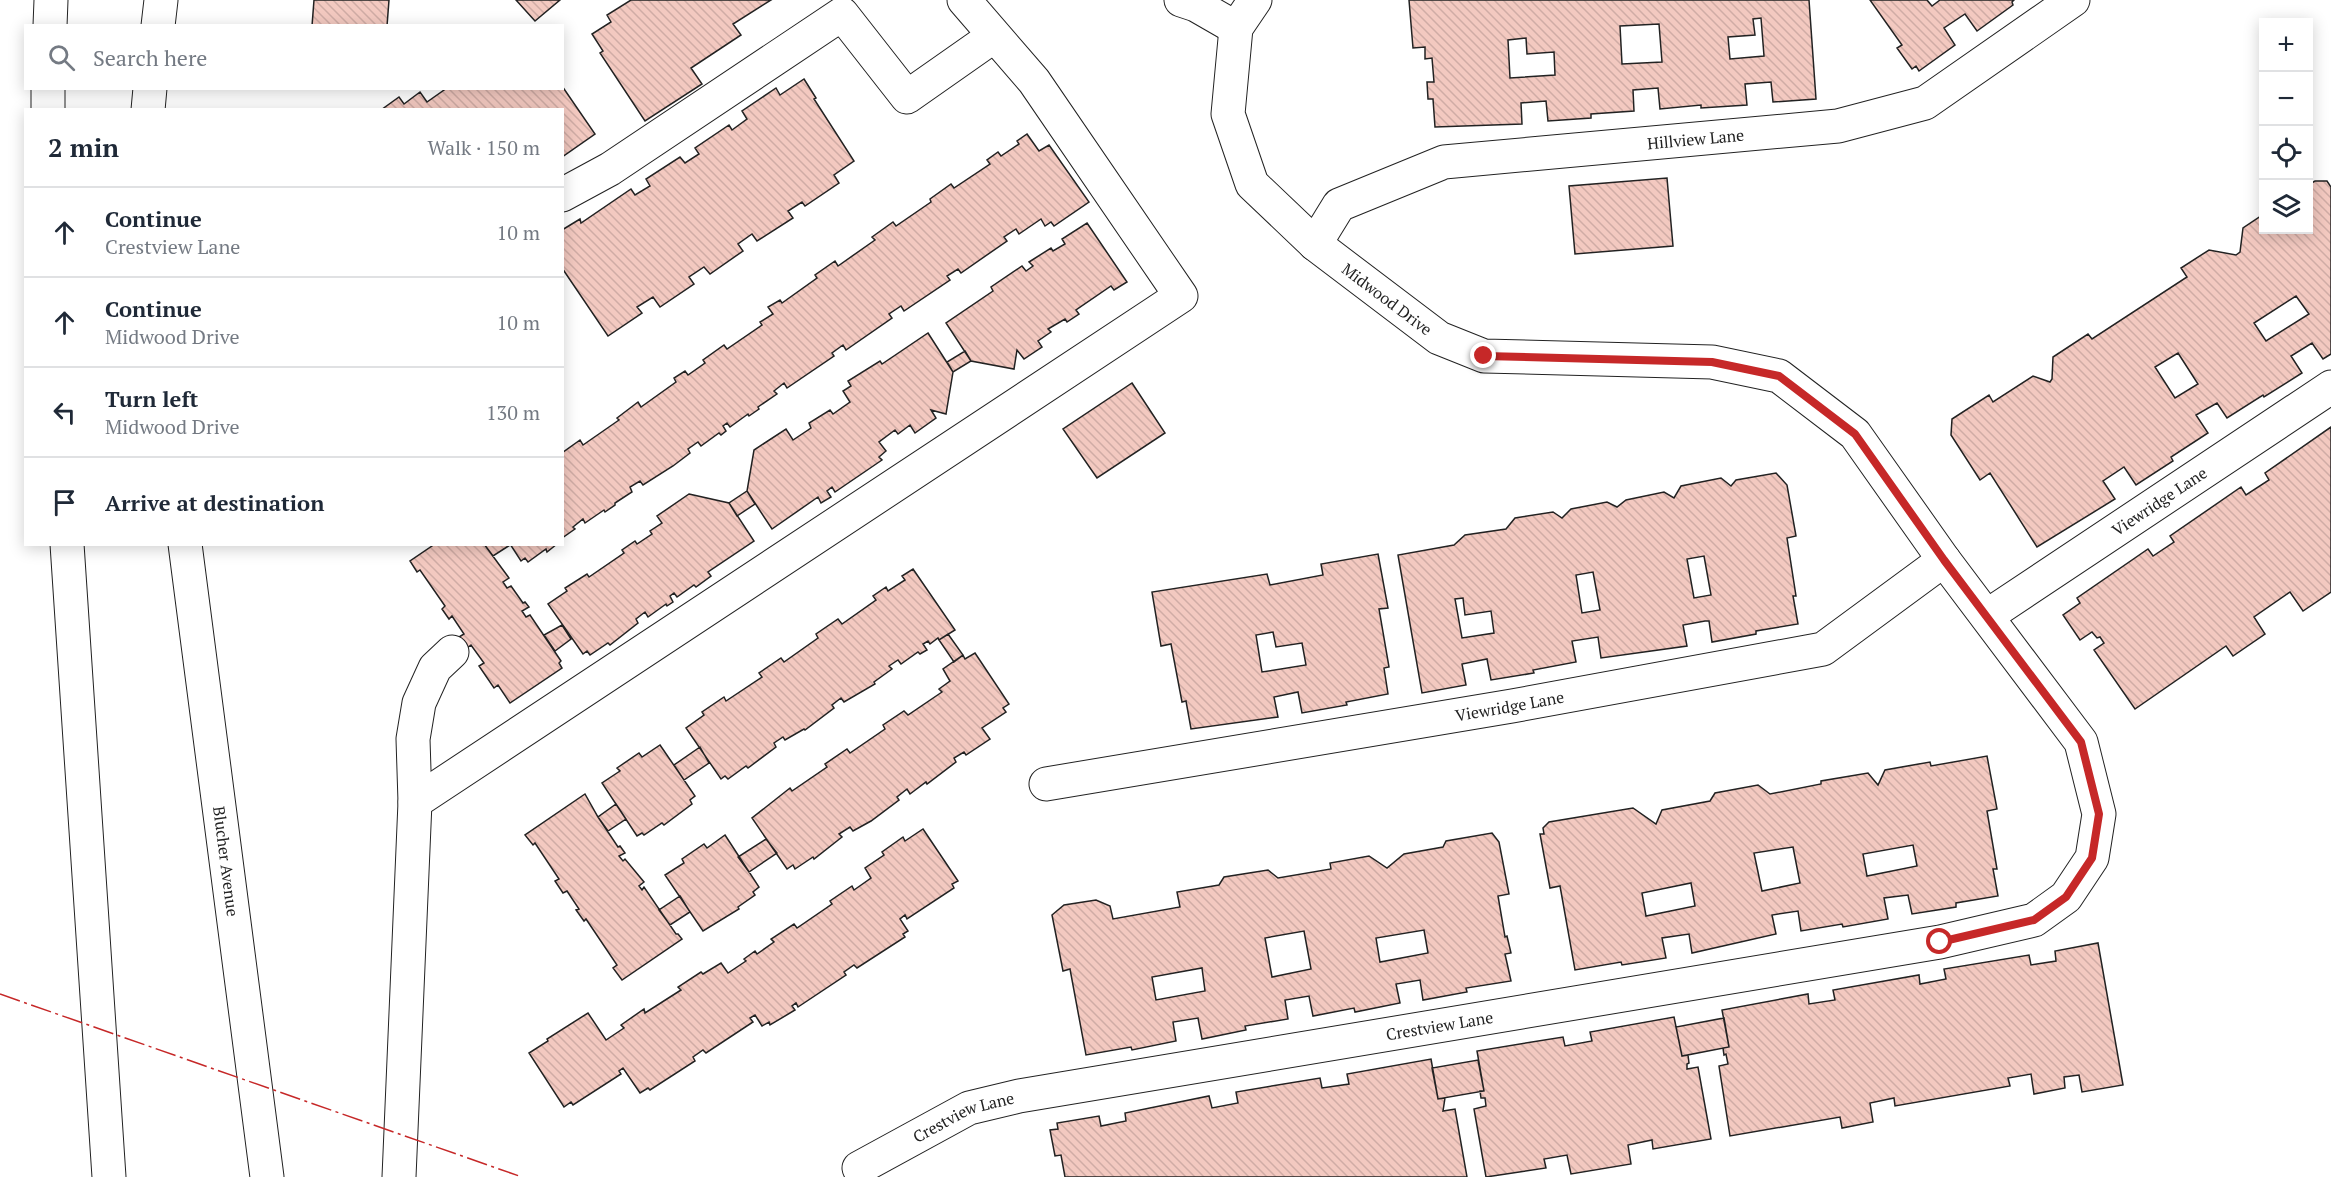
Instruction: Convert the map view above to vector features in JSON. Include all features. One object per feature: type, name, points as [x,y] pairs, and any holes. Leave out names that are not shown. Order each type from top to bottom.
[{"type":"main road","points":[[50,24],[51,0]]},
{"type":"main road","points":[[158,24],[161,0]]},
{"type":"main road","points":[[415,802],[1181,296],[1034,81],[964,0]]},
{"type":"main road","points":[[1181,0],[1236,28]]},
{"type":"main road","name":"Midwood Drive","points":[[1255,0],[1236,28],[1228,114],[1252,184],[1315,244],[1439,338],[1484,356],[1712,362],[1779,376],[1855,434],[1944,560],[2081,742],[2099,814],[2092,858],[2066,897],[2034,920]]},
{"type":"main road","name":"Hillview Lane","points":[[1315,244],[1339,205],[1444,162],[1838,126],[1925,103],[2073,0]]},
{"type":"main road","points":[[564,194],[610,170],[842,14],[907,97],[994,36]]},
{"type":"main road","points":[[48,90],[48,108]]},
{"type":"main road","points":[[148,108],[150,90]]},
{"type":"main road","name":"Viewridge Lane","points":[[1988,616],[2331,387]]},
{"type":"main road","points":[[67,546],[109,1177]]},
{"type":"main road","name":"Blucher Avenue","points":[[185,546],[267,1177]]},
{"type":"main road","name":"Viewridge Lane","points":[[1046,784],[1512,706],[1823,649],[1944,560]]},
{"type":"main road","points":[[399,1177],[415,802],[413,739],[419,703],[435,668],[452,652]]},
{"type":"main road","name":"Crestview Lane","points":[[859,1168],[969,1108],[1018,1096],[1940,942],[2034,920]]},
{"type":"building","points":[[314,0],[389,0],[387,24],[312,24]]},
{"type":"building","points":[[516,0],[560,0],[535,21]]},
{"type":"building","points":[[631,0],[771,0],[733,24],[741,35],[691,68],[702,84],[645,121],[600,53],[603,51],[592,34],[611,22],[607,15]]},
{"type":"building","points":[[1409,0],[1809,0],[1816,99],[1773,102],[1771,82],[1745,84],[1747,105],[1701,108],[1701,105],[1660,109],[1658,88],[1633,90],[1634,111],[1591,114],[1591,118],[1548,121],[1546,101],[1521,103],[1522,124],[1435,127],[1433,99],[1428,99],[1427,82],[1434,82],[1432,58],[1425,59],[1425,47],[1413,48]],"holes":[[[1761,18],[1764,56],[1730,59],[1728,37],[1755,35],[1753,19]],[[1659,24],[1662,62],[1622,64],[1620,26]],[[1526,38],[1527,54],[1554,52],[1555,75],[1510,78],[1508,40]]]},
{"type":"building","points":[[1870,0],[1927,0],[1932,6],[1940,0],[2014,0],[2013,5],[1977,31],[1965,14],[1944,28],[1955,45],[1919,71],[1916,66],[1912,69],[1897,48],[1902,45]]},
{"type":"building","points":[[804,79],[816,98],[814,99],[854,161],[834,175],[839,183],[805,206],[802,202],[788,211],[793,218],[757,241],[752,234],[738,244],[743,251],[710,274],[704,267],[689,277],[694,284],[660,307],[653,297],[637,307],[642,313],[608,336],[564,271],[564,229],[580,219],[581,223],[631,189],[635,195],[650,186],[646,179],[680,157],[685,163],[699,154],[695,148],[729,125],[732,130],[747,119],[742,111],[776,88],[780,95]]},
{"type":"building","points":[[564,89],[595,134],[564,156],[564,108],[384,108],[399,97],[404,104],[420,92],[427,102],[444,90]]},
{"type":"building","points":[[1027,134],[1039,151],[1049,145],[1089,202],[1054,226],[1051,222],[1045,226],[1041,219],[1019,234],[1016,229],[1004,237],[1007,241],[961,273],[958,269],[947,276],[950,280],[904,311],[901,306],[889,314],[892,318],[846,350],[843,345],[832,353],[834,356],[787,388],[784,383],[774,391],[777,394],[749,416],[748,414],[730,427],[727,423],[723,426],[726,431],[721,435],[719,433],[701,446],[698,442],[688,449],[690,453],[673,466],[643,485],[640,481],[630,487],[632,492],[615,505],[585,523],[583,519],[573,527],[575,529],[564,537],[564,452],[580,440],[583,445],[619,420],[617,418],[638,402],[641,407],[676,382],[674,378],[685,371],[688,375],[705,363],[703,360],[724,345],[727,349],[762,325],[760,322],[773,314],[768,307],[780,300],[782,303],[817,278],[815,275],[835,261],[838,266],[875,240],[872,237],[893,222],[896,226],[931,202],[930,199],[951,184],[954,188],[990,164],[987,160],[998,152],[1001,156],[1019,144],[1017,141]]},
{"type":"building","points":[[1667,178],[1673,246],[1575,254],[1569,186]]},
{"type":"building","points":[[2327,181],[2331,187],[2331,354],[2323,359],[2312,343],[2291,356],[2302,373],[2264,397],[2263,395],[2227,418],[2217,403],[2196,415],[2208,433],[2171,457],[2173,461],[2136,485],[2124,467],[2103,481],[2115,499],[2037,547],[1990,473],[1980,480],[1951,435],[1952,419],[1989,395],[1993,402],[2033,376],[2050,382],[2053,357],[2088,334],[2092,339],[2187,277],[2181,268],[2209,250],[2236,255],[2240,252],[2243,228],[2259,217],[2259,234],[2313,234],[2313,182]],"holes":[[[2296,296],[2309,314],[2266,341],[2254,323]],[[2178,353],[2198,384],[2175,398],[2155,367]]]},
{"type":"building","points":[[1087,223],[1127,282],[1114,290],[1111,286],[1076,310],[1079,314],[1067,322],[1065,319],[1048,329],[1051,332],[1038,341],[1042,347],[1024,359],[1017,350],[1014,369],[971,361],[946,323],[993,291],[991,287],[1022,266],[1026,271],[1033,266],[1029,262],[1051,248],[1053,251],[1065,244],[1062,239]]},
{"type":"building","points":[[928,333],[953,372],[946,414],[931,410],[936,418],[915,433],[910,425],[898,434],[895,430],[879,442],[886,451],[879,457],[882,460],[835,492],[832,487],[827,491],[831,497],[821,503],[818,497],[772,529],[747,491],[754,450],[786,429],[793,440],[811,428],[809,423],[830,410],[833,414],[850,402],[843,391],[851,386],[848,381],[880,361],[882,364]]},
{"type":"building","points":[[965,351],[971,361],[953,372],[947,362]]},
{"type":"building","points":[[1132,383],[1165,433],[1097,478],[1063,429]]},
{"type":"building","points":[[2331,427],[2331,592],[2303,611],[2290,592],[2254,617],[2265,634],[2233,656],[2226,646],[2135,709],[2094,650],[2104,643],[2100,637],[2097,638],[2092,632],[2080,640],[2063,615],[2080,603],[2077,598],[2148,549],[2153,556],[2174,542],[2170,536],[2241,487],[2246,495],[2269,480],[2265,473]]},
{"type":"building","points":[[1776,473],[1787,485],[1796,536],[1787,538],[1798,624],[1712,642],[1709,621],[1705,621],[1683,625],[1687,646],[1601,658],[1598,637],[1572,641],[1576,662],[1533,670],[1534,673],[1491,680],[1487,659],[1462,664],[1466,685],[1422,693],[1398,555],[1454,545],[1465,535],[1506,529],[1515,518],[1553,512],[1562,518],[1571,509],[1607,502],[1617,507],[1626,500],[1664,492],[1674,498],[1681,486],[1721,478],[1731,486],[1736,480]],"holes":[[[1704,556],[1711,595],[1694,598],[1687,559]],[[1593,572],[1600,610],[1582,613],[1576,575]],[[1463,598],[1465,615],[1491,611],[1494,633],[1462,638],[1455,599]]]},
{"type":"building","points":[[747,491],[755,504],[737,516],[729,503]]},
{"type":"building","points":[[689,494],[729,503],[754,541],[708,572],[711,576],[696,587],[694,585],[677,597],[674,593],[670,596],[673,602],[667,606],[666,604],[648,617],[645,612],[636,619],[638,623],[610,645],[608,643],[590,655],[587,651],[583,654],[548,604],[567,591],[565,588],[587,574],[589,577],[624,553],[622,550],[635,541],[637,544],[652,534],[650,531],[662,523],[657,516]]},
{"type":"building","points":[[432,546],[485,546],[509,578],[503,582],[507,588],[511,586],[523,603],[525,602],[529,607],[522,611],[526,617],[530,615],[561,661],[559,663],[562,668],[510,703],[498,685],[494,688],[479,666],[484,663],[471,645],[467,648],[459,637],[464,634],[452,616],[449,619],[442,609],[445,606],[420,570],[417,572],[410,561]]},
{"type":"building","points":[[486,546],[508,546],[493,556]]},
{"type":"building","points":[[511,546],[554,546],[547,552],[546,549],[528,562],[525,558],[521,561]]},
{"type":"building","points":[[1378,554],[1388,608],[1379,609],[1389,667],[1384,668],[1388,694],[1346,702],[1347,705],[1302,713],[1298,692],[1274,697],[1278,717],[1191,729],[1186,701],[1182,702],[1171,644],[1161,646],[1152,592],[1267,574],[1270,585],[1323,575],[1321,564]],"holes":[[[1273,632],[1276,647],[1302,643],[1306,665],[1262,672],[1256,635]]]},
{"type":"building","points":[[913,569],[955,630],[930,644],[928,641],[923,644],[927,650],[920,654],[918,652],[901,664],[898,660],[889,666],[892,669],[874,682],[875,684],[844,702],[841,698],[832,705],[834,708],[805,730],[785,740],[783,737],[774,743],[776,747],[748,768],[746,766],[728,779],[725,776],[721,779],[686,728],[704,715],[702,712],[724,697],[726,701],[762,677],[759,673],[781,658],[784,662],[818,638],[816,634],[838,619],[842,624],[876,600],[873,596],[886,587],[888,591],[905,580],[902,576]]},
{"type":"building","points":[[562,625],[571,639],[555,651],[544,635]]},
{"type":"building","points":[[948,634],[963,655],[954,662],[939,640]]},
{"type":"building","points":[[975,653],[1009,704],[1003,708],[1006,712],[982,728],[990,739],[966,755],[964,752],[954,758],[956,762],[927,784],[926,782],[910,794],[907,789],[897,797],[899,800],[871,821],[853,831],[850,827],[839,834],[842,837],[814,859],[813,857],[795,869],[793,865],[787,869],[752,818],[790,788],[792,791],[827,767],[825,764],[847,749],[850,753],[885,729],[883,725],[904,711],[908,715],[942,692],[939,689],[950,681],[943,669],[963,655],[965,659]]},
{"type":"building","points":[[660,745],[695,796],[690,800],[692,804],[664,825],[662,823],[644,835],[642,833],[637,836],[602,783],[620,771],[617,768],[639,753],[642,757]]},
{"type":"building","points":[[700,747],[709,763],[684,780],[674,765]]},
{"type":"building","points":[[1987,756],[1997,809],[1987,811],[1997,869],[1993,869],[1998,896],[1956,903],[1956,907],[1912,914],[1908,895],[1884,898],[1888,919],[1801,931],[1798,911],[1772,915],[1776,934],[1692,953],[1689,934],[1662,938],[1666,958],[1622,965],[1621,962],[1575,970],[1560,886],[1550,888],[1540,834],[1544,834],[1543,828],[1549,822],[1633,808],[1656,824],[1662,810],[1710,801],[1715,793],[1758,785],[1770,794],[1821,784],[1821,781],[1868,773],[1878,785],[1885,770],[1930,762],[1931,766]],"holes":[[[1913,845],[1917,866],[1867,876],[1863,854]],[[1793,847],[1800,883],[1762,891],[1754,853]],[[1691,883],[1695,906],[1646,916],[1642,893]]]},
{"type":"building","points":[[585,794],[618,847],[620,846],[625,853],[619,856],[623,861],[625,859],[644,882],[639,886],[642,890],[644,887],[676,934],[682,939],[622,980],[613,968],[617,965],[586,919],[584,921],[576,910],[579,909],[567,891],[563,893],[555,881],[559,879],[535,843],[533,845],[525,835]]},
{"type":"building","points":[[616,804],[626,819],[608,831],[598,817]]},
{"type":"building","points":[[923,829],[958,881],[952,884],[954,888],[907,919],[905,915],[900,919],[908,931],[903,934],[905,937],[857,968],[854,965],[844,972],[846,975],[798,1007],[796,1003],[792,1006],[795,1010],[770,1025],[769,1022],[762,1026],[755,1015],[750,1018],[753,1022],[706,1053],[703,1050],[693,1057],[695,1061],[650,1090],[648,1088],[640,1093],[623,1068],[619,1071],[621,1074],[573,1105],[571,1102],[564,1107],[529,1053],[548,1041],[547,1039],[588,1013],[606,1040],[624,1028],[621,1025],[644,1009],[645,1013],[681,990],[678,987],[701,972],[703,974],[721,963],[728,973],[746,961],[744,959],[755,951],[757,954],[774,942],[771,939],[794,924],[797,928],[832,904],[830,901],[852,886],[854,890],[871,878],[865,868],[884,855],[882,852],[903,837],[905,841]]},
{"type":"building","points":[[1492,833],[1499,842],[1509,894],[1498,896],[1505,937],[1507,936],[1511,953],[1505,954],[1511,981],[1466,988],[1467,992],[1423,1000],[1420,980],[1396,984],[1400,1003],[1355,1012],[1354,1008],[1313,1016],[1309,996],[1285,1000],[1288,1019],[1245,1026],[1246,1030],[1202,1039],[1198,1018],[1173,1022],[1176,1041],[1132,1050],[1131,1047],[1086,1055],[1070,969],[1063,971],[1052,915],[1064,905],[1096,900],[1110,906],[1113,919],[1180,907],[1177,892],[1219,885],[1224,877],[1268,870],[1278,878],[1331,869],[1330,863],[1369,856],[1387,868],[1404,854],[1443,847],[1446,841]],"holes":[[[1424,930],[1428,953],[1380,962],[1376,938]],[[1304,931],[1311,969],[1272,977],[1265,938]],[[1202,968],[1205,991],[1156,1000],[1152,977]]]},
{"type":"building","points":[[725,835],[759,887],[753,892],[755,895],[738,907],[739,909],[703,931],[665,875],[684,863],[682,859],[704,844],[707,848]]},
{"type":"building","points":[[766,839],[777,853],[749,872],[738,857]]},
{"type":"building","points":[[680,896],[690,912],[670,925],[659,910]]},
{"type":"building","points":[[2098,943],[2123,1085],[2082,1092],[2079,1075],[2064,1077],[2065,1088],[2034,1094],[2031,1074],[2008,1078],[2010,1086],[1895,1106],[1894,1098],[1870,1103],[1873,1122],[1842,1128],[1840,1117],[1730,1136],[1719,1066],[1728,1064],[1723,1048],[1729,1047],[1722,1010],[1808,994],[1809,1004],[1835,1000],[1833,990],[1919,975],[1920,984],[1946,979],[1944,969],[2029,955],[2031,965],[2056,961],[2055,951]]},
{"type":"building","points":[[1674,1017],[1682,1056],[1688,1055],[1687,1069],[1698,1067],[1711,1139],[1653,1149],[1652,1140],[1628,1145],[1631,1164],[1571,1174],[1567,1155],[1544,1159],[1546,1168],[1486,1177],[1474,1109],[1486,1106],[1485,1098],[1481,1098],[1480,1091],[1484,1091],[1477,1051],[1563,1037],[1565,1046],[1592,1041],[1590,1032]]},
{"type":"building","points":[[1724,1018],[1729,1047],[1682,1056],[1676,1027]]},
{"type":"building","points":[[1431,1059],[1438,1099],[1445,1098],[1443,1111],[1455,1109],[1467,1177],[1065,1177],[1061,1155],[1055,1156],[1050,1130],[1058,1129],[1057,1123],[1099,1116],[1101,1126],[1126,1121],[1125,1113],[1209,1096],[1212,1108],[1238,1103],[1236,1092],[1320,1078],[1322,1088],[1349,1084],[1347,1074]]},
{"type":"building","points":[[1478,1060],[1484,1091],[1438,1099],[1432,1068]]},
{"type":"power","points":[[0,994],[522,1177]]},
{"type":"route","points":[[1484,356],[1712,362],[1779,376],[1855,434],[1944,560],[2081,742],[2099,814],[2092,858],[2066,897],[2034,920],[1940,942]]}]
